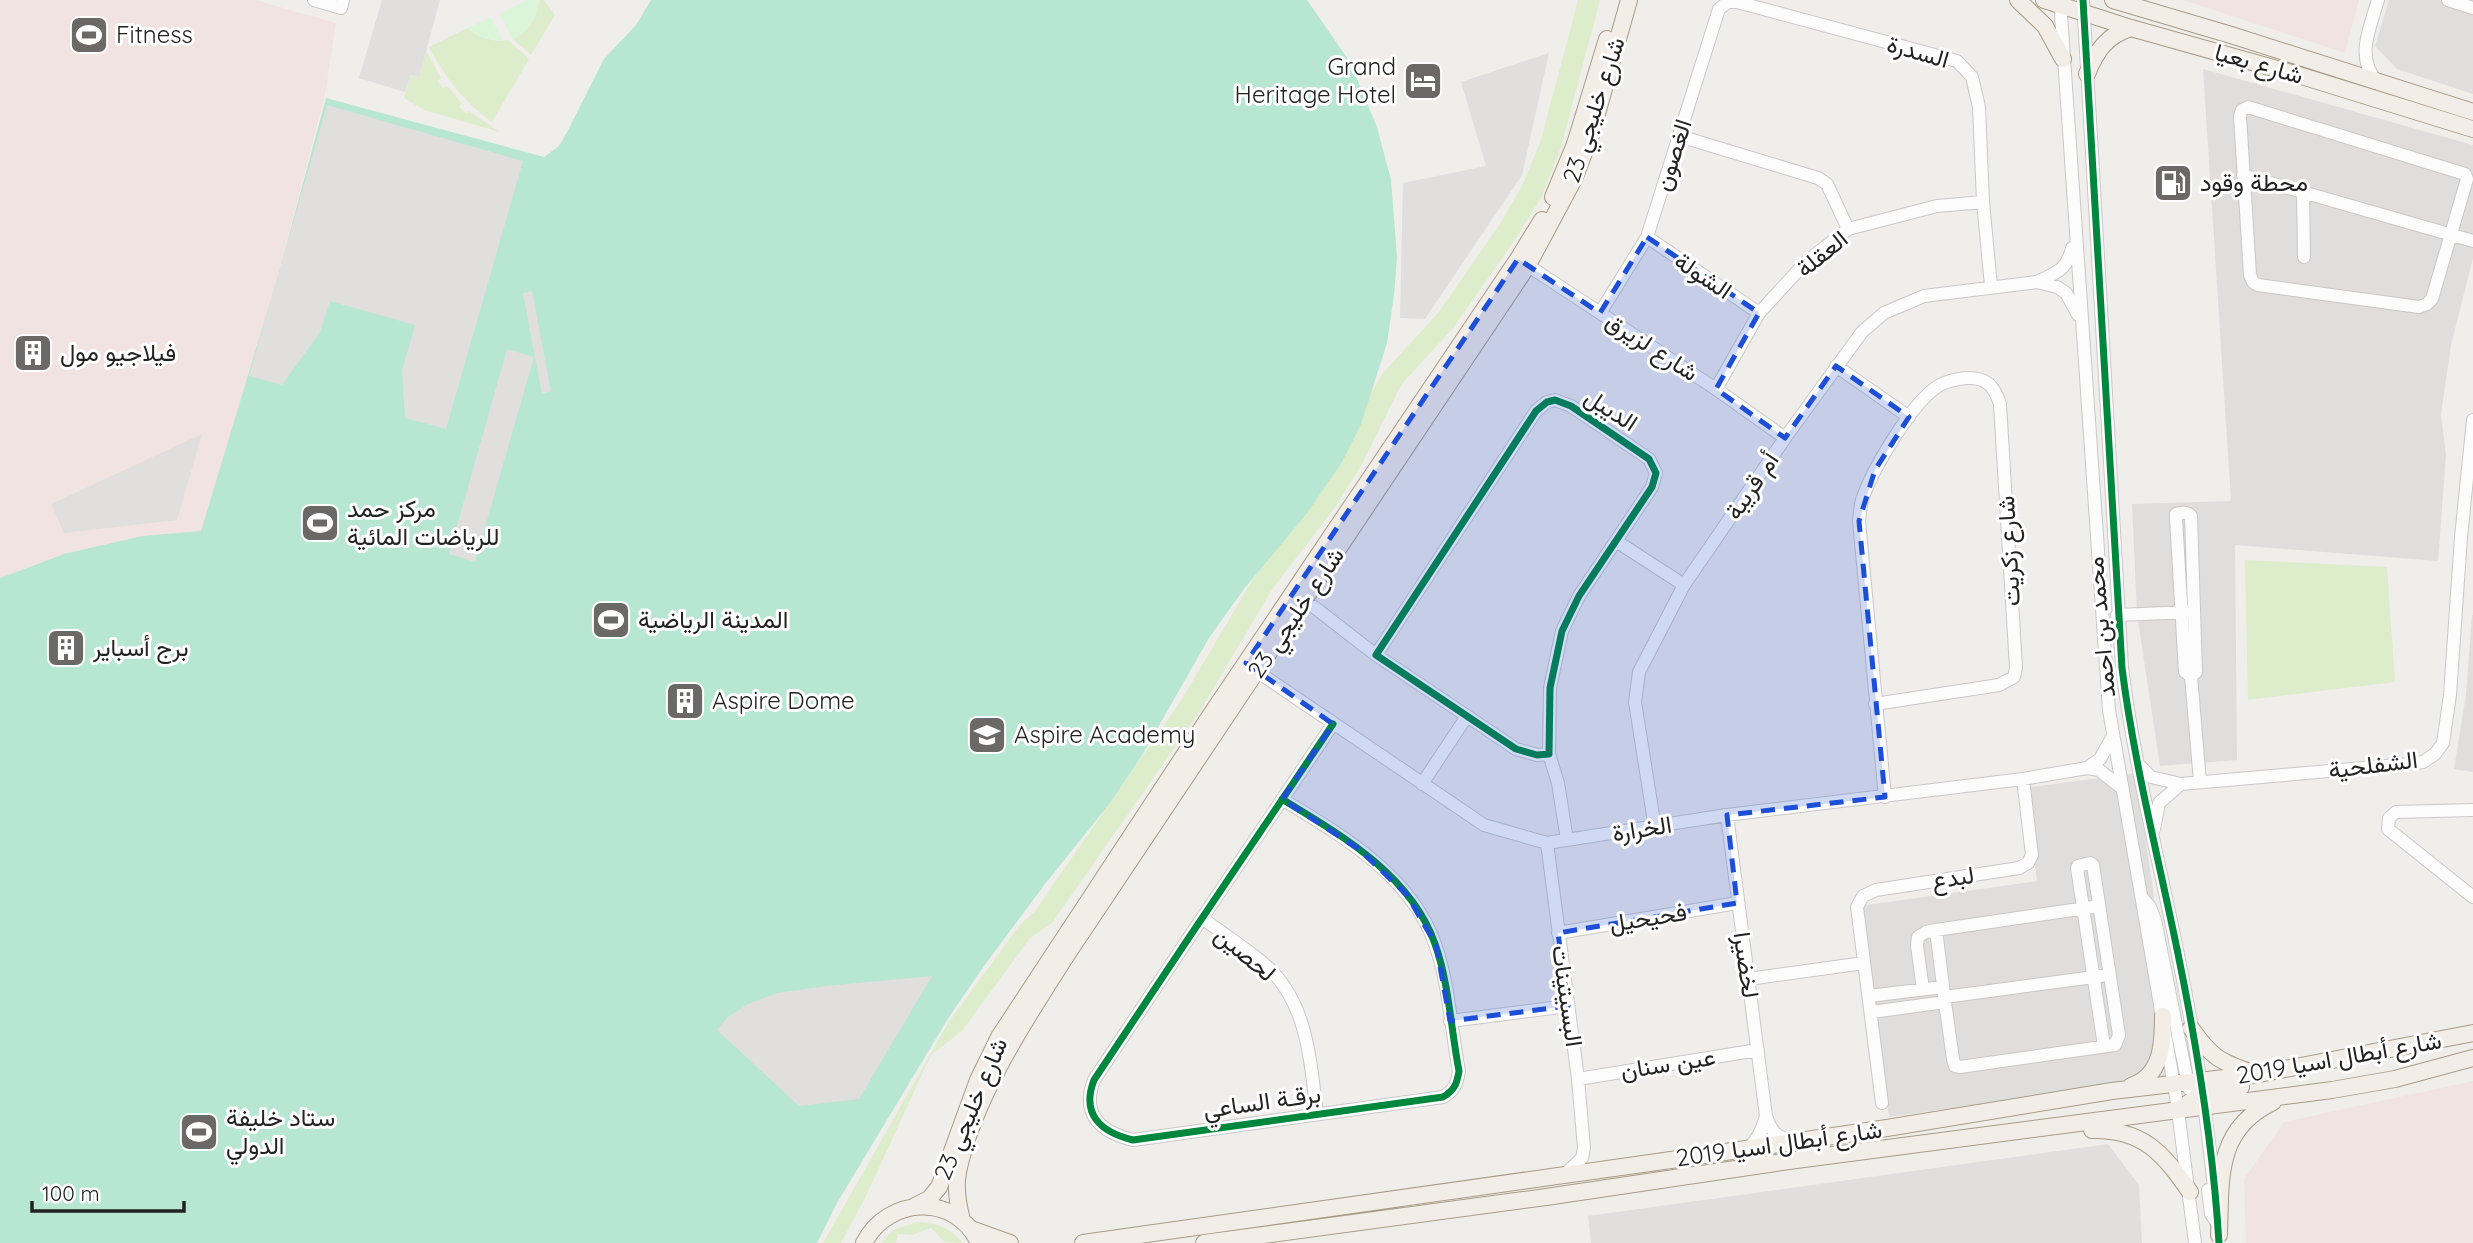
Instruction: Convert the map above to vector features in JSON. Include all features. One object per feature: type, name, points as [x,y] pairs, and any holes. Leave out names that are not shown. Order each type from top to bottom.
[{"type":"main road","name":"شارع خليجي 23","points":[[1608,57],[1619,0]]},
{"type":"main road","name":"شارع خليجي 23","points":[[915,1206],[929,1199],[939,1187],[978,1080],[999,1037],[1062,950],[1523,262],[1575,144],[1629,0]]},
{"type":"main road","points":[[2018,0],[2045,26],[2063,60]]},
{"type":"main road","name":"شارع بعيا","points":[[2113,0],[2473,113]]},
{"type":"main road","points":[[2134,0],[2159,14]]},
{"type":"main road","name":"شارع بعيا","points":[[2055,2],[2083,6],[2131,28],[2295,74],[2473,129]]},
{"type":"main road","points":[[2087,74],[2092,60],[2107,40],[2118,32],[2131,28]]},
{"type":"main road","name":"شارع خليجي 23","points":[[970,1231],[957,1189],[958,1174],[976,1119],[1000,1065],[1062,950]]},
{"type":"main road","points":[[2112,1091],[2137,1084],[2155,1069],[2163,1042],[2163,1016]]},
{"type":"main road","points":[[2191,1028],[2207,1050],[2226,1064],[2259,1074]]},
{"type":"main road","name":"شارع أبطال اسيا 2019","points":[[1205,1243],[2064,1125],[2191,1096],[2259,1074],[2365,1056],[2473,1033]]},
{"type":"main road","points":[[2191,1096],[2315,1076],[2365,1056]]},
{"type":"main road","name":"شارع أبطال اسيا 2019","points":[[1083,1243],[1748,1149],[2112,1091],[2191,1096],[2287,1096],[2395,1079],[2473,1058]]},
{"type":"main road","points":[[2218,1234],[2221,1169],[2235,1133],[2257,1110],[2287,1096]]},
{"type":"main road","points":[[2024,1131],[2109,1130],[2126,1133],[2146,1142],[2162,1154],[2190,1192]]},
{"type":"main road","points":[[864,1243],[870,1232],[884,1218],[915,1206],[940,1208],[970,1231],[1010,1243]]},
{"type":"street","points":[[314,0],[336,3]]},
{"type":"street","points":[[2336,69],[2355,60],[2366,42],[2378,0]]},
{"type":"street","points":[[2448,0],[2473,8]]},
{"type":"street","name":"الغصون","points":[[1600,313],[1647,237],[1718,9],[1728,2],[1737,2]]},
{"type":"street","name":"السدرة","points":[[1737,2],[1956,61],[1972,77],[1979,107],[1983,202],[1992,286]]},
{"type":"street","name":"محمد بن احمد","points":[[2055,2],[2063,60],[2113,736],[2163,1016],[2191,1096]]},
{"type":"street","name":"محمد بن احمد","points":[[2083,6],[2117,615],[2125,694],[2191,1028],[2190,1192],[2196,1243]]},
{"type":"street","points":[[2366,42],[2366,65],[2379,84]]},
{"type":"street","points":[[2248,107],[2465,174],[2467,179],[2451,234],[2432,299],[2419,307],[2258,285],[2250,275],[2240,116],[2242,110],[2248,107]]},
{"type":"street","points":[[1679,136],[1818,178],[1827,184],[1848,229]]},
{"type":"street","points":[[2243,175],[2473,241]]},
{"type":"street","points":[[2304,192],[2304,257]]},
{"type":"street","name":"العقلة","points":[[1716,389],[1759,313],[1806,262],[1848,229],[1937,206],[1983,202]]},
{"type":"street","name":"الشولة","points":[[1647,237],[1759,313]]},
{"type":"street","name":"أم قريبة","points":[[2037,282],[2059,271],[2069,261],[2075,238]]},
{"type":"street","name":"شارع لزيرق","points":[[1523,262],[1716,389],[1785,438]]},
{"type":"street","name":"أم قريبة","points":[[1655,828],[1635,702],[1639,672],[1684,585],[1861,332],[1884,313],[1924,296],[2037,282],[2057,287],[2066,293],[2081,322]]},
{"type":"street","points":[[1836,366],[1909,417]]},
{"type":"street","name":"شارع زكريت","points":[[1875,704],[1999,685],[2014,677],[2016,668],[2000,404],[1995,388],[1985,380],[1954,379],[1938,386],[1909,417],[1875,470],[1861,503],[1860,521],[1875,704],[1885,797]]},
{"type":"street","name":"الديبل","points":[[1376,655],[1536,411],[1547,402],[1555,400],[1571,406],[1649,459],[1656,473],[1652,487],[1580,596],[1562,631],[1550,688],[1549,754],[1558,783],[1567,840]]},
{"type":"street","name":"الشفلحية","points":[[2138,764],[2151,777],[2181,784],[2409,764],[2423,762],[2435,754],[2443,743],[2450,695],[2461,537],[2473,420]]},
{"type":"street","points":[[2188,612],[2191,516],[2180,513],[2176,514],[2176,518],[2188,612],[2196,672],[2191,676],[2200,782]]},
{"type":"street","points":[[1616,541],[1684,585]]},
{"type":"street","points":[[1314,607],[1376,655],[1516,749],[1537,755],[1549,754]]},
{"type":"street","points":[[2117,615],[2188,612]]},
{"type":"street","name":"الخرارة","points":[[1252,667],[1484,825],[1547,843],[1727,815],[2023,779],[2087,768]]},
{"type":"street","points":[[1422,784],[1467,716]]},
{"type":"street","name":"برقـة الساعي","points":[[1282,799],[1380,866],[1407,895],[1427,925],[1436,945],[1444,978],[1459,1071],[1457,1083],[1452,1092],[1443,1097],[1133,1140],[1117,1136],[1104,1129],[1089,1107],[1089,1094],[1094,1080],[1202,918],[1282,799],[1333,724]]},
{"type":"street","points":[[2087,768],[2100,759],[2113,736]]},
{"type":"street","points":[[2087,768],[2099,770],[2122,788]]},
{"type":"street","name":"لبدع","points":[[1882,1103],[1857,907],[1863,896],[1876,890],[2019,868],[2028,863],[2032,855],[2023,779]]},
{"type":"street","points":[[2154,842],[2154,819],[2159,803],[2181,784]]},
{"type":"street","points":[[2473,810],[2396,812],[2389,818],[2388,829],[2473,897]]},
{"type":"street","name":"لخضيرا","points":[[1727,815],[1766,1116]]},
{"type":"street","name":"البسيتينات","points":[[1547,843],[1584,1149]]},
{"type":"street","points":[[1936,930],[1955,1066],[2115,1045],[2119,1035],[2093,865],[2090,863],[2077,868],[2104,1046]]},
{"type":"street","points":[[2141,897],[2150,906],[2155,920],[2191,1096],[2211,1214],[2218,1234]]},
{"type":"street","name":"فحيحيل","points":[[1558,933],[1737,903]]},
{"type":"street","points":[[1923,989],[1917,946],[1918,937],[1926,932],[2101,906]]},
{"type":"street","name":"لحصين","points":[[1202,918],[1265,964],[1295,1006],[1306,1032],[1317,1114]]},
{"type":"street","points":[[1748,979],[1864,963]]},
{"type":"street","points":[[1871,1012],[1945,995],[2110,975]]},
{"type":"street","points":[[1869,996],[1923,989],[1945,995]]},
{"type":"street","points":[[1450,1021],[1568,1006]]},
{"type":"street","name":"عين سنان","points":[[1577,1079],[1758,1050]]},
{"type":"street","points":[[1766,1116],[1771,1130],[1781,1138],[1794,1142]]},
{"type":"street","points":[[1748,1149],[1763,1129],[1766,1116]]},
{"type":"street","points":[[1584,1149],[1590,1159],[1609,1168]]},
{"type":"street","points":[[1565,1174],[1582,1158],[1584,1149]]},
{"type":"highlighted area","points":[[1647,237],[1759,313],[1716,389],[1785,438],[1836,366],[1909,417],[1875,470],[1859,521],[1885,797],[1727,815],[1737,903],[1558,933],[1568,1006],[1450,1021],[1436,945],[1407,895],[1360,850],[1282,799],[1333,724],[1246,663],[1518,259],[1600,313]]},
{"type":"shaded area","name":"فيلاجيو مول","points":[[0,0],[255,0],[336,23],[325,95],[278,276],[201,532],[142,536],[64,554],[0,578]]},
{"type":"shaded area","points":[[382,0],[440,0],[419,77],[411,75],[405,92],[359,78]]},
{"type":"shaded area","points":[[2183,0],[2359,0],[2345,53]]},
{"type":"shaded area","points":[[2389,0],[2473,0],[2473,94],[2397,69],[2375,46]]},
{"type":"shaded area","points":[[1549,53],[1522,175],[1425,319],[1400,318],[1403,183],[1486,166],[1461,82]]},
{"type":"shaded area","points":[[2203,69],[2473,145],[2473,258],[2451,345],[2441,414],[2446,455],[2438,561],[2235,545],[2237,760],[2160,766],[2137,614],[2132,504],[2231,501]]},
{"type":"shaded area","points":[[327,105],[523,161],[446,429],[405,418],[402,371],[415,325],[330,301],[320,332],[282,385],[249,376]]},
{"type":"shaded area","points":[[532,291],[551,391],[542,394],[523,293]]},
{"type":"shaded area","points":[[507,349],[534,357],[475,562],[449,554]]},
{"type":"shaded area","points":[[202,434],[177,520],[64,533],[51,504]]},
{"type":"shaded area","points":[[2472,615],[2473,772],[2454,769],[2466,695]]},
{"type":"shaded area","points":[[2136,773],[2180,1076],[1889,1117],[1860,906],[2037,881],[2025,788]]},
{"type":"shaded area","points":[[932,976],[859,1099],[799,1106],[717,1030],[728,1017],[748,1004],[777,993]]},
{"type":"shaded area","points":[[2473,1081],[2473,1243],[2246,1243],[2244,1179],[2284,1122]]},
{"type":"shaded area","points":[[2108,1144],[2139,1185],[2142,1243],[1591,1243],[1588,1216]]},
{"type":"green space","points":[[527,0],[539,0],[536,13],[528,28],[513,39],[499,14]]},
{"type":"green space","points":[[539,0],[544,0],[555,15],[531,55],[513,39],[530,23]]},
{"type":"green space","name":"المدينة الرياضية","points":[[651,0],[1307,0],[1350,62],[1377,127],[1391,180],[1397,257],[1387,343],[1361,424],[1342,462],[1307,513],[1244,589],[1209,638],[1141,757],[1110,803],[1045,884],[949,1017],[837,1203],[817,1243],[0,1243],[0,578],[64,554],[142,536],[201,531],[278,276],[326,98],[544,157],[559,146],[604,59],[636,25]]},
{"type":"green space","points":[[1578,0],[1600,0],[1561,147],[1542,196],[1454,327],[1401,385],[1362,464],[1336,506],[1271,591],[1200,711],[1052,923],[1030,938],[962,1031],[931,1055],[865,1198],[841,1243],[823,1243],[948,1023],[1019,926],[1035,911],[1182,699],[1253,579],[1285,536],[1383,373],[1438,313],[1500,224],[1522,186],[1541,140]]},
{"type":"green space","points":[[491,17],[503,41],[479,37],[467,28]]},
{"type":"green space","points":[[467,28],[486,39],[508,40],[529,59],[492,122],[456,89],[429,47]]},
{"type":"green space","points":[[426,51],[441,78],[437,81],[443,88],[447,86],[462,103],[459,107],[500,132],[424,110],[404,98],[411,75],[419,77]]},
{"type":"green space","points":[[2245,560],[2387,567],[2395,682],[2248,700]]},
{"type":"green space","points":[[918,1222],[943,1227],[963,1243],[944,1242],[931,1228],[912,1235],[898,1234],[896,1243],[881,1243],[893,1230]]},
{"type":"cycle path","points":[[2083,0],[2122,668],[2140,774],[2197,1059],[2213,1169],[2219,1243]]},
{"type":"cycle path","points":[[1555,400],[1571,406],[1649,459],[1656,473],[1652,487],[1579,596],[1562,631],[1550,688],[1549,754],[1537,755],[1516,749],[1376,655],[1536,411],[1547,402],[1555,400]]},
{"type":"cycle path","points":[[1282,799],[1305,813],[1327,827],[1372,859],[1392,877],[1424,919],[1440,959],[1447,991],[1459,1071],[1455,1086],[1443,1097],[1133,1140],[1121,1137],[1096,1120],[1092,1112],[1090,1103],[1094,1080],[1213,902],[1273,813],[1303,768],[1333,724]]},
{"type":"place","name":"Fitness","points":[[89,35]]},
{"type":"place","name":"Grand Heritage Hotel","points":[[1423,81]]},
{"type":"place","name":"محطة وقود","points":[[2173,183]]},
{"type":"place","name":"فيلاجيو مول","points":[[33,353]]},
{"type":"place","name":"مركز حمد للرياضات المائية","points":[[320,523]]},
{"type":"place","name":"المدينة الرياضية","points":[[611,620]]},
{"type":"place","name":"برج أسباير","points":[[66,648]]},
{"type":"place","name":"Aspire Dome","points":[[685,701]]},
{"type":"place","name":"Aspire Academy","points":[[987,735]]},
{"type":"place","name":"ستاد خليفة الدولي","points":[[199,1132]]}]
